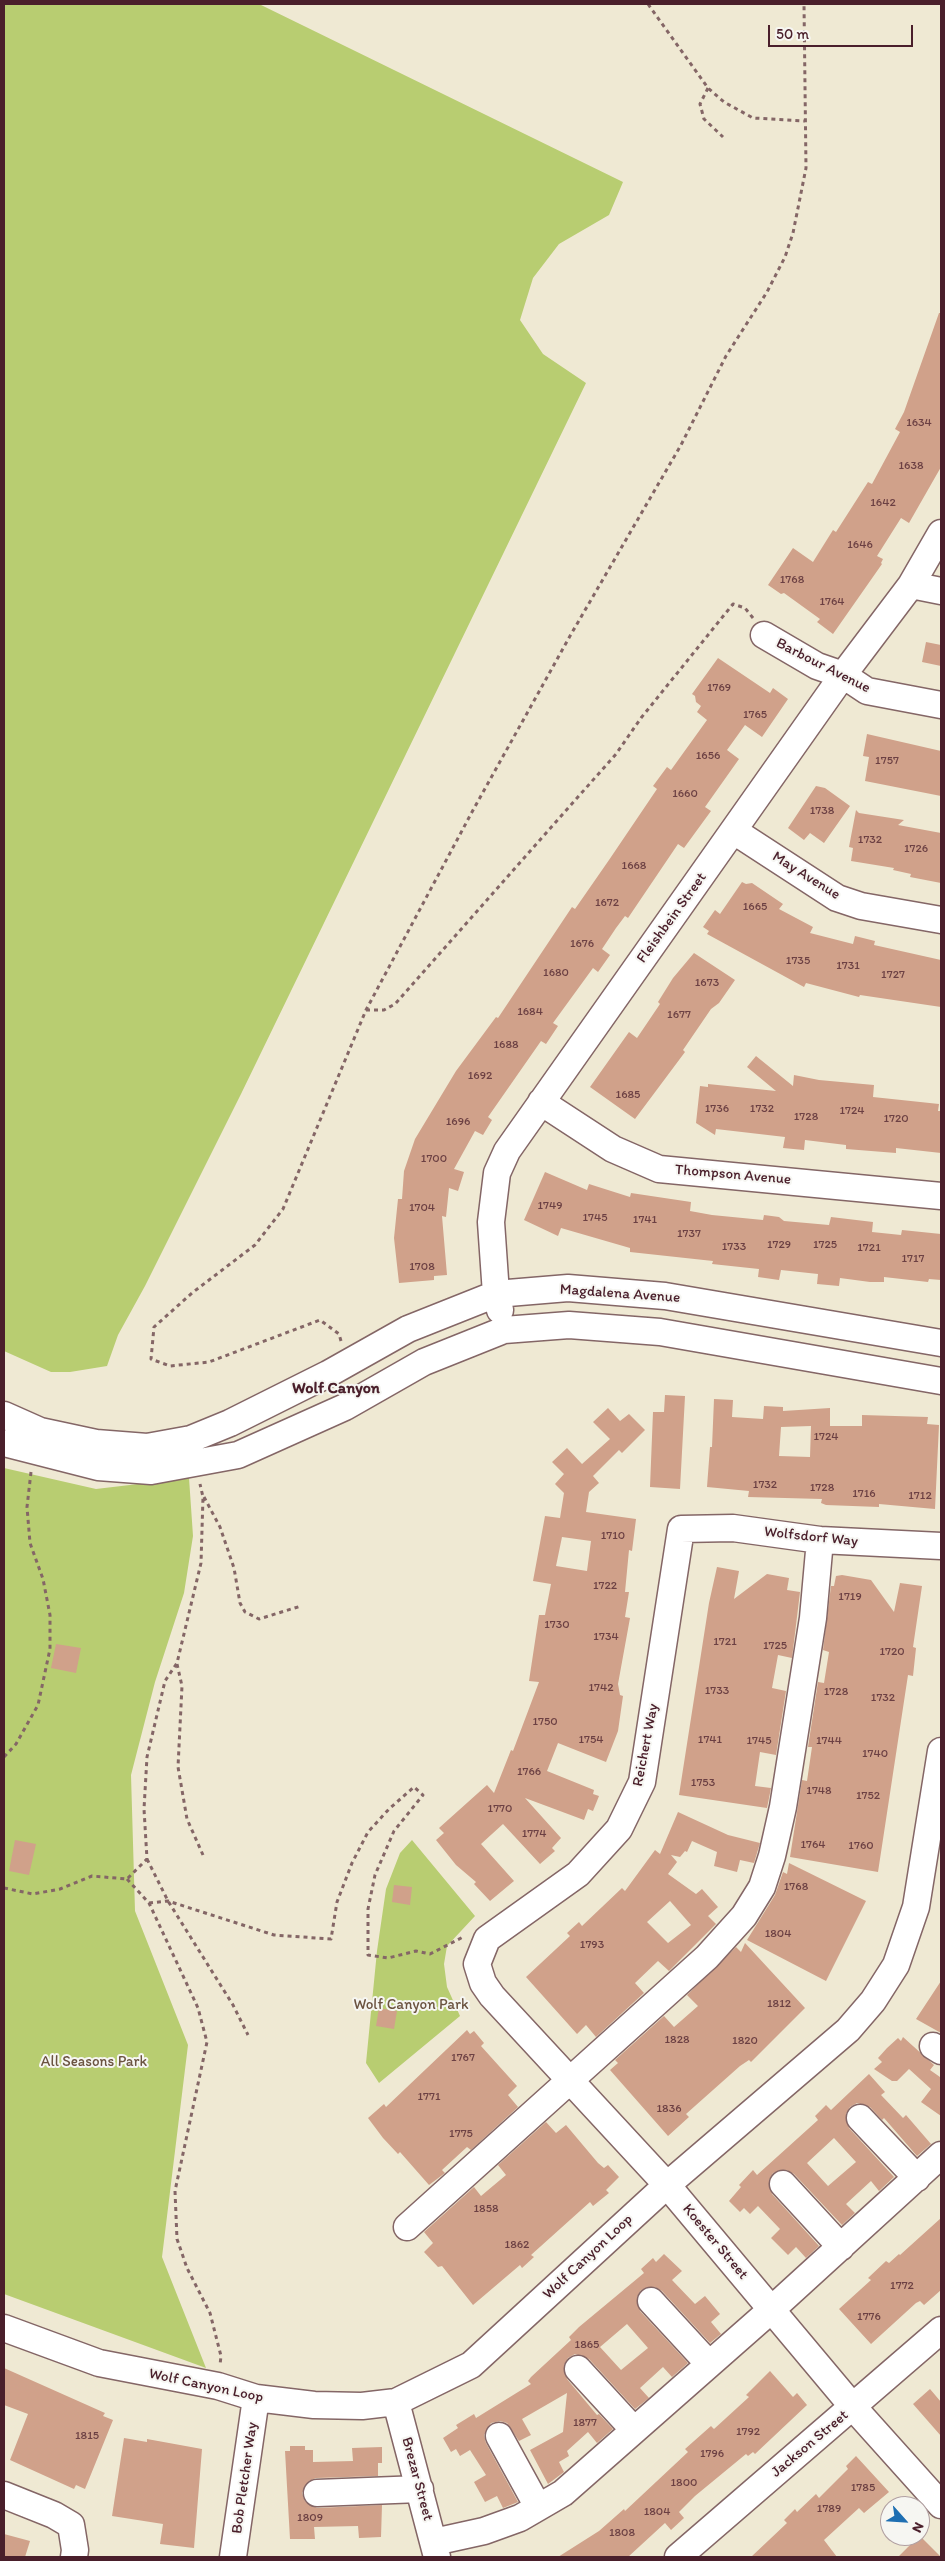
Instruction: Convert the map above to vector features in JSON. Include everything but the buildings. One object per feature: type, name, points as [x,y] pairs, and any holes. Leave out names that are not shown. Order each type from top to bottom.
[{"type":"street","name":"Fleishbein Street","points":[[504,1330],[496,1294],[491,1222],[497,1173],[507,1152],[844,675],[911,584],[941,533]]},
{"type":"street","points":[[911,584],[941,591]]},
{"type":"street","name":"Barbour Avenue","points":[[764,635],[817,666],[844,675],[867,691],[941,705]]},
{"type":"street","name":"May Avenue","points":[[734,832],[837,898],[861,906],[941,920]]},
{"type":"street","name":"Thompson Avenue","points":[[541,1102],[613,1149],[659,1169],[941,1196]]},
{"type":"street","name":"Magdalena Avenue","points":[[4,1415],[40,1431],[96,1443],[147,1447],[190,1439],[230,1423],[347,1364],[408,1329],[496,1294],[568,1288],[665,1296],[941,1344]]},
{"type":"street","points":[[4,1443],[98,1467],[151,1471],[196,1464],[238,1455],[345,1407],[424,1362],[504,1330],[569,1325],[660,1332],[941,1381]]},
{"type":"street","name":"Wolfsdorf Way","points":[[681,1529],[734,1528],[820,1540],[941,1546]]},
{"type":"street","name":"Reichert Way","points":[[483,1983],[477,1964],[488,1939],[578,1874],[619,1829],[642,1782],[681,1529]]},
{"type":"street","points":[[407,2227],[707,1957],[744,1916],[762,1886],[772,1856],[783,1807],[812,1626],[820,1540]]},
{"type":"street","name":"Wolf Canyon Loop","points":[[4,2328],[99,2364],[218,2386],[256,2398],[314,2405],[362,2406],[396,2402],[470,2365],[666,2185],[848,2030],[873,2001],[896,1965],[916,1907],[941,1751]]},
{"type":"street","name":"Koester Street","points":[[483,1983],[492,1996],[569,2081],[666,2185],[853,2407],[941,2505]]},
{"type":"street","points":[[860,2118],[917,2178]]},
{"type":"street","points":[[435,2550],[520,2518],[563,2493],[772,2310],[941,2155]]},
{"type":"street","points":[[783,2184],[841,2247]]},
{"type":"street","points":[[651,2301],[709,2364]]},
{"type":"street","name":"Jackson Street","points":[[678,2557],[941,2330]]},
{"type":"street","points":[[578,2369],[634,2430]]},
{"type":"street","name":"Bob Pletcher Way","points":[[233,2557],[256,2398]]},
{"type":"street","name":"Brezar Street","points":[[396,2402],[435,2550]]},
{"type":"street","points":[[499,2436],[538,2507]]},
{"type":"street","points":[[317,2493],[420,2489]]},
{"type":"street","points":[[4,2495],[54,2515],[71,2525],[75,2550],[74,2557]]},
{"type":"path","points":[[648,4],[708,88],[724,102],[753,118],[805,121]]},
{"type":"path","points":[[347,1364],[339,1334],[320,1320],[209,1362],[170,1366],[151,1359],[154,1327],[192,1292],[255,1245],[283,1209],[366,1010],[575,628],[681,445],[726,356],[767,292],[793,233],[806,168],[804,4]]},
{"type":"path","points":[[708,88],[700,104],[704,119],[723,138]]},
{"type":"path","points":[[366,1010],[384,1010],[395,1004],[616,754],[641,718],[733,604],[745,608],[764,635]]},
{"type":"path","points":[[4,1757],[16,1744],[38,1705],[50,1649],[50,1615],[43,1578],[30,1542],[27,1506],[28,1483],[36,1451]]},
{"type":"path","points":[[196,1464],[203,1497],[201,1563],[177,1663],[165,1681],[147,1757],[144,1809],[147,1859],[168,1901],[233,2005],[248,2035]]},
{"type":"path","points":[[203,1497],[220,1527],[234,1568],[240,1603],[245,1612],[259,1618],[301,1606]]},
{"type":"path","points":[[177,1663],[182,1686],[178,1767],[187,1819],[203,1855]]},
{"type":"path","points":[[150,1903],[168,1901],[274,1935],[331,1939],[337,1902],[352,1863],[368,1832],[389,1809],[414,1788],[423,1795],[394,1830],[375,1876],[368,1909],[368,1955],[388,1958],[416,1951],[430,1954],[466,1935]]},
{"type":"path","points":[[127,1879],[147,1859]]},
{"type":"path","points":[[4,1888],[32,1894],[60,1889],[92,1876],[127,1879],[150,1903],[198,2008],[208,2042],[175,2190],[177,2239],[187,2268],[210,2313],[221,2356],[218,2386]]},
{"type":"green space","points":[[4,4],[259,4],[623,182],[609,215],[559,244],[533,278],[520,320],[543,354],[586,383],[241,1094],[145,1286],[118,1335],[107,1366],[70,1372],[51,1372],[4,1351]]},
{"type":"green space","name":"All Seasons Park","points":[[4,1468],[96,1489],[189,1478],[193,1536],[184,1593],[155,1682],[131,1775],[135,1911],[188,2045],[162,2257],[206,2368],[4,2294]]},
{"type":"green space","name":"Wolf Canyon Park","points":[[412,1840],[475,1916],[447,1946],[444,1964],[447,1987],[460,2016],[379,2083],[366,2063],[377,1951],[386,1889],[400,1853]]},
{"type":"district","name":"Wolf Canyon","points":[[336,1389]]}]
